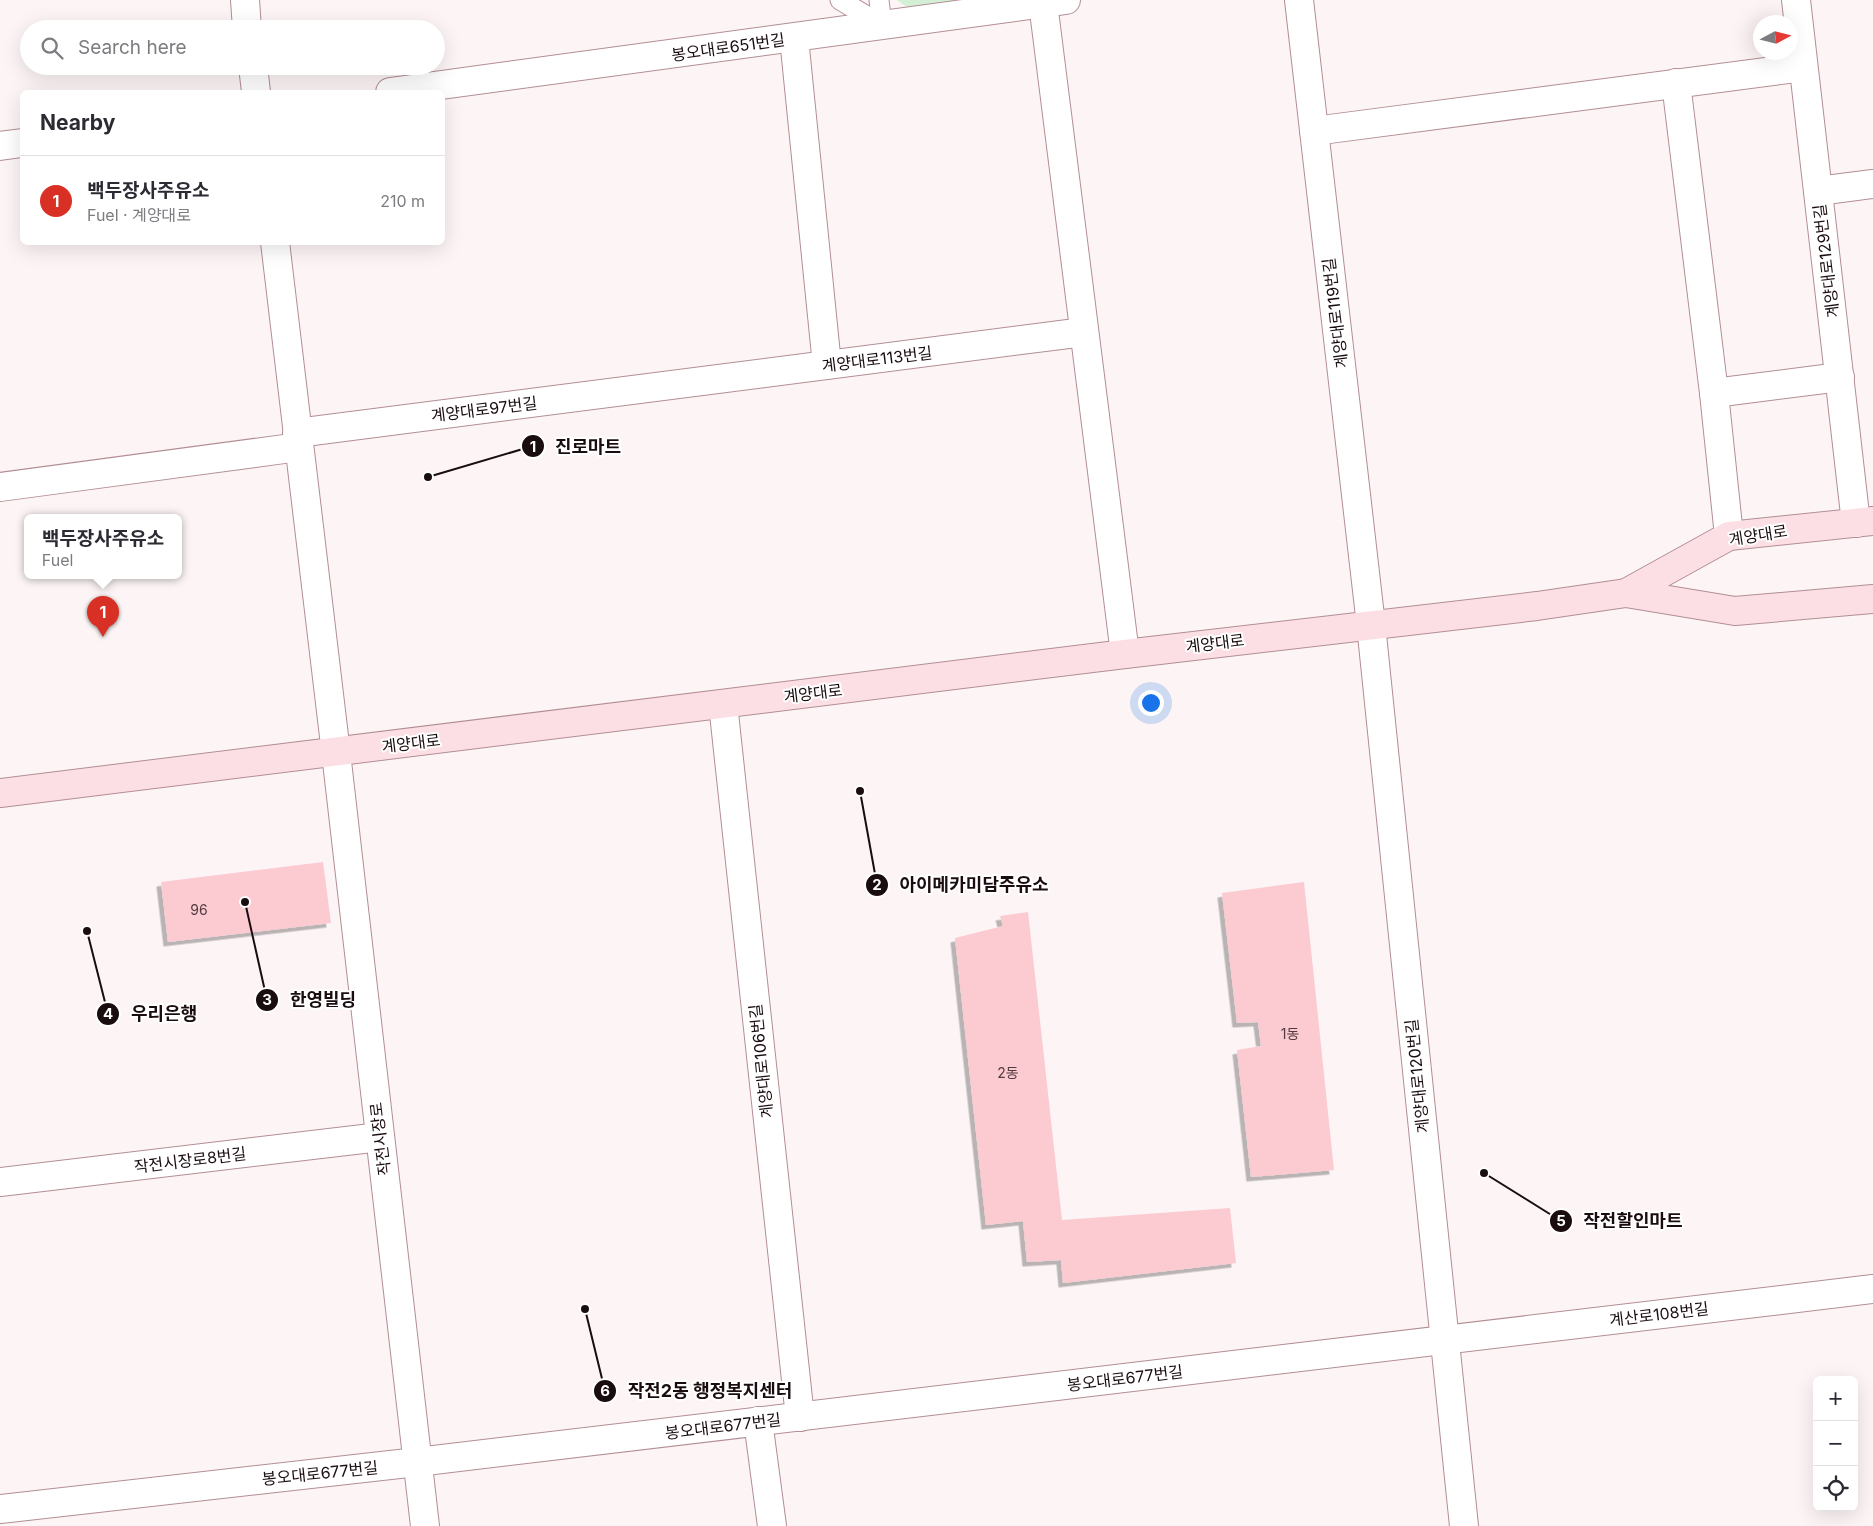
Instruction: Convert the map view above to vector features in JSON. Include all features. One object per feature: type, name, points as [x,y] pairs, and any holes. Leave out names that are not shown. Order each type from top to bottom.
[{"type":"main road","name":"계양대로","points":[[1626,593],[1729,536],[1864,522]]},
{"type":"main road","name":"계양대로","points":[[0,793],[336,753],[1125,654],[1537,606],[1626,593],[1735,611],[1873,599]]},
{"type":"street","points":[[245,0],[246,20]]},
{"type":"street","name":"계양대로119번길","points":[[1299,0],[1371,625]]},
{"type":"street","name":"계양대로129번길","points":[[1796,0],[1840,377],[1864,522]]},
{"type":"street","points":[[1055,2],[1084,332],[1125,654]]},
{"type":"street","name":"봉오대로651번길","points":[[405,90],[794,38],[880,13],[1055,2]]},
{"type":"street","points":[[794,38],[827,365]]},
{"type":"street","points":[[1314,131],[1803,67]]},
{"type":"street","points":[[254,75],[256,90]]},
{"type":"street","points":[[1676,83],[1714,392],[1729,536]]},
{"type":"street","points":[[0,146],[20,143]]},
{"type":"street","points":[[1818,191],[1873,184]]},
{"type":"street","points":[[275,245],[336,753]]},
{"type":"street","name":"계양대로113번길","points":[[670,385],[1084,332]]},
{"type":"street","points":[[1714,392],[1840,377]]},
{"type":"street","name":"계양대로97번길","points":[[0,487],[298,440],[670,385]]},
{"type":"street","name":"계양대로120번길","points":[[1371,625],[1464,1526]]},
{"type":"street","name":"계양대로106번길","points":[[723,704],[800,1417]]},
{"type":"street","name":"작전시장로","points":[[336,753],[424,1526]]},
{"type":"street","name":"작전시장로8번길","points":[[0,1182],[380,1137]]},
{"type":"street","name":"계산로108번길","points":[[1445,1339],[1873,1290]]},
{"type":"street","name":"봉오대로677번길","points":[[0,1509],[758,1422],[1445,1339]]},
{"type":"street","points":[[758,1422],[772,1526]]},
{"type":"lane","points":[[840,0],[880,13]]},
{"type":"green space","points":[[897,0],[982,0],[911,10]]},
{"type":"building","points":[[323,862],[331,923],[168,942],[161,882]]},
{"type":"building","points":[[1304,882],[1334,1170],[1251,1177],[1237,1050],[1261,1046],[1258,1022],[1237,1023],[1222,893]]},
{"type":"building","points":[[1028,912],[1062,1220],[1230,1208],[1236,1263],[1063,1283],[1061,1260],[1027,1262],[1023,1221],[986,1225],[955,938],[1003,926],[1000,916]]},
{"type":"place","name":"진로마트","points":[[428,477]]},
{"type":"place","name":"백두장사주유소","points":[[103,637]]},
{"type":"place","name":"아이메카미담주유소","points":[[860,791]]},
{"type":"place","name":"한영빌딩","points":[[245,902]]},
{"type":"place","name":"우리은행","points":[[87,931]]},
{"type":"place","name":"작전할인마트","points":[[1484,1173]]},
{"type":"place","name":"작전2동 행정복지센터","points":[[585,1309]]}]
